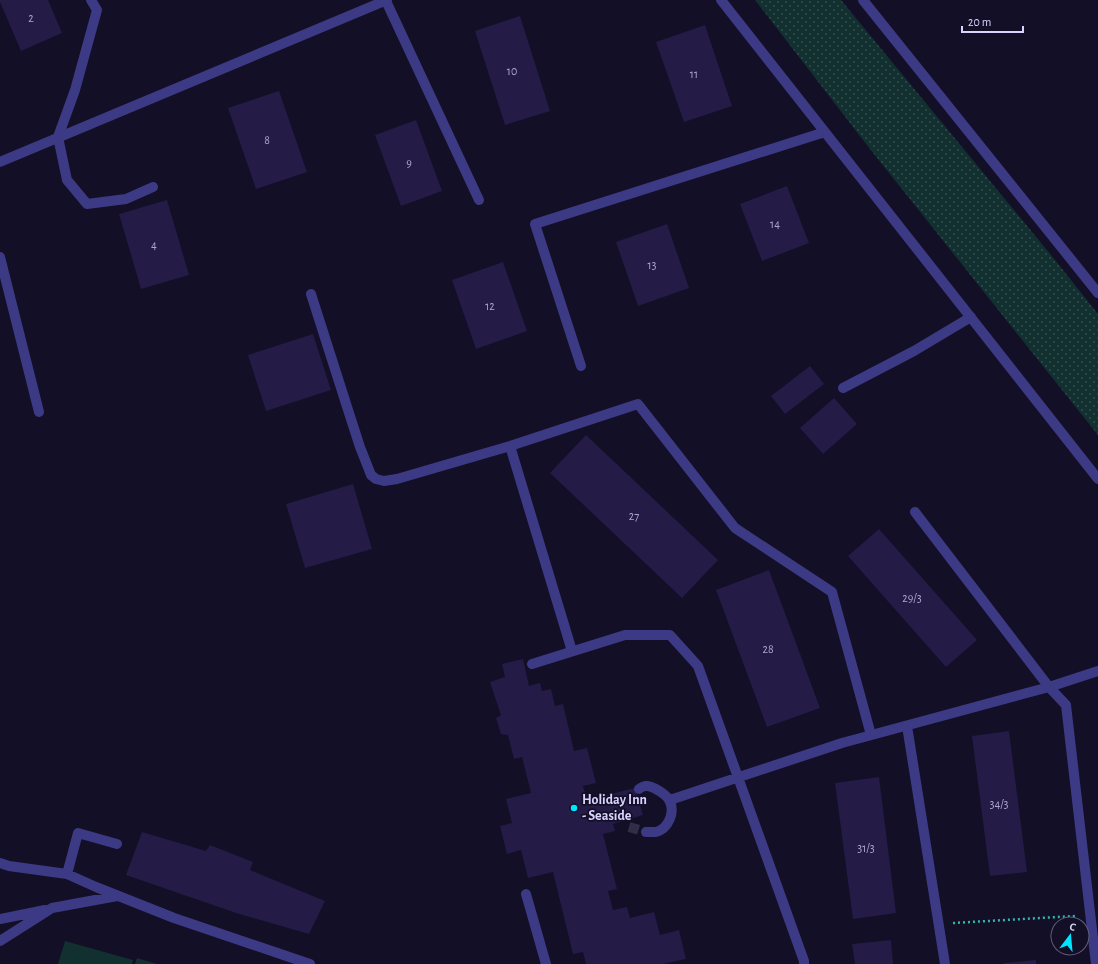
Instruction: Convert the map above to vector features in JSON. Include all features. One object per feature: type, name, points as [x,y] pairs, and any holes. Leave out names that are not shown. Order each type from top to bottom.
[{"type":"lane","points":[[91,0],[97,10],[75,90],[58,138],[67,180],[87,204],[126,199],[152,187]]},
{"type":"lane","points":[[0,162],[371,3],[386,0],[479,200]]},
{"type":"lane","points":[[721,0],[1098,479]]},
{"type":"lane","points":[[863,0],[1098,293]]},
{"type":"lane","points":[[581,366],[535,224],[825,132]]},
{"type":"lane","points":[[0,257],[39,412]]},
{"type":"lane","points":[[311,294],[360,447],[371,475],[376,479],[384,481],[397,479],[510,446],[638,404],[735,528],[832,592],[871,735]]},
{"type":"lane","points":[[844,388],[914,351],[971,317]]},
{"type":"lane","points":[[510,446],[572,651]]},
{"type":"lane","points":[[915,512],[1049,687],[1066,705],[1096,964]]},
{"type":"lane","points":[[532,664],[625,635],[670,635],[698,666],[804,964]]},
{"type":"lane","points":[[670,800],[842,743],[1049,687],[1098,671]]},
{"type":"lane","points":[[907,726],[945,964]]},
{"type":"lane","points":[[639,789],[644,786],[650,787],[664,794],[670,800],[672,811],[669,822],[664,827],[656,832],[646,832]]},
{"type":"lane","points":[[67,874],[78,833],[117,844]]},
{"type":"lane","points":[[0,863],[9,866],[67,874],[117,896],[174,918],[310,964]]},
{"type":"lane","points":[[526,894],[546,964]]},
{"type":"lane","points":[[0,919],[117,896]]},
{"type":"lane","points":[[0,941],[52,908]]},
{"type":"path","points":[[938,924],[1050,918]]},
{"type":"green space","points":[[755,0],[841,0],[1098,314],[1098,435],[870,149]]},
{"type":"green space","points":[[65,941],[133,960],[132,964],[58,964]]},
{"type":"green space","points":[[137,958],[157,964],[135,964]]},
{"type":"building","points":[[0,0],[48,0],[62,33],[21,51]]},
{"type":"building","points":[[520,16],[550,111],[505,125],[475,31]]},
{"type":"building","points":[[705,25],[732,106],[684,122],[656,42]]},
{"type":"building","points":[[279,91],[307,172],[256,189],[228,108]]},
{"type":"building","points":[[416,120],[442,191],[401,206],[375,135]]},
{"type":"building","points":[[787,186],[809,243],[762,261],[740,204]]},
{"type":"building","points":[[167,200],[189,275],[141,289],[119,214]]},
{"type":"building","points":[[667,224],[689,288],[638,306],[616,242]]},
{"type":"building","points":[[503,262],[527,331],[476,349],[452,280]]},
{"type":"building","points":[[313,334],[331,390],[266,411],[248,355]]},
{"type":"building","points":[[810,366],[824,384],[785,414],[771,396]]},
{"type":"building","points":[[834,398],[857,424],[823,454],[800,428]]},
{"type":"building","points":[[586,435],[718,560],[682,598],[550,473]]},
{"type":"building","points":[[353,484],[372,549],[305,568],[286,504]]},
{"type":"building","points":[[879,529],[977,640],[946,667],[848,556]]},
{"type":"building","points":[[769,570],[820,708],[767,727],[716,590]]},
{"type":"building","name":"Holiday Inn - Seaside","points":[[523,659],[529,686],[540,683],[542,691],[551,689],[555,706],[563,704],[574,751],[587,748],[596,783],[583,786],[587,800],[635,788],[643,815],[613,824],[615,831],[603,834],[617,889],[608,891],[613,910],[627,907],[630,918],[654,912],[660,935],[679,930],[686,959],[663,964],[586,964],[583,952],[573,954],[553,872],[528,878],[521,850],[507,854],[500,826],[512,823],[506,799],[531,793],[522,757],[514,759],[508,735],[501,734],[496,718],[501,715],[490,682],[505,677],[502,664]]},
{"type":"building","points":[[1009,731],[1027,872],[990,876],[972,736]]},
{"type":"building","points":[[879,777],[896,913],[853,919],[835,783]]},
{"type":"building","points":[[142,832],[206,851],[210,845],[253,862],[250,870],[325,901],[309,934],[236,913],[126,875]]},
{"type":"building","points":[[891,940],[893,964],[855,964],[852,944]]},
{"type":"building","points":[[1036,960],[1036,964],[1004,964],[1004,963]]},
{"type":"tunnel","points":[[629,827],[646,832]]},
{"type":"place","name":"Holiday Inn - Seaside","points":[[574,808]]}]
